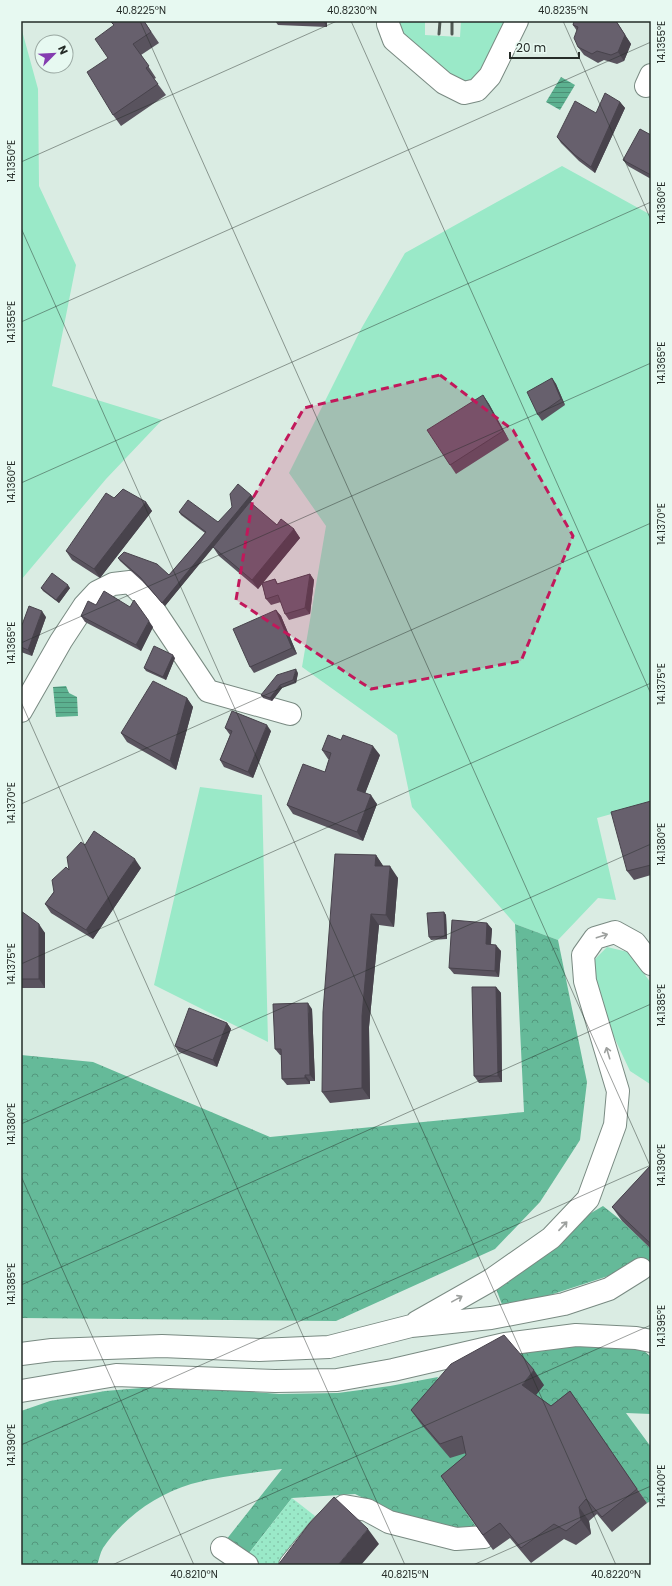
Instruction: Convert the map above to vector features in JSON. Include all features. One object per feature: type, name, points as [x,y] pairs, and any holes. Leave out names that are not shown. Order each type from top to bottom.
[{"type":"street","points":[[388,21],[394,40],[444,83],[464,92],[477,90],[490,76],[517,21]]},
{"type":"street","points":[[21,710],[61,641],[84,606],[97,592],[113,584],[130,582],[146,598],[208,691],[290,714]]},
{"type":"street","points":[[411,1326],[491,1280],[552,1238],[588,1199],[605,1156],[615,1125],[618,1091],[585,981],[583,955],[595,938],[615,932],[635,943],[651,964]]},
{"type":"street","points":[[21,1354],[52,1350],[162,1346],[259,1350],[329,1347],[411,1326],[491,1318],[564,1304],[610,1289],[641,1269]]},
{"type":"street","points":[[21,1391],[116,1375],[275,1382],[338,1380],[393,1370],[505,1344],[576,1335],[636,1338],[651,1341]]},
{"type":"street","points":[[290,1565],[321,1527],[344,1506],[367,1510],[389,1522],[456,1539],[484,1537]]},
{"type":"street","points":[[222,1548],[247,1565]]},
{"type":"highlighted area","points":[[440,375],[513,430],[573,536],[521,661],[371,689],[236,600],[253,498],[304,408]]},
{"type":"shaded area","points":[[395,21],[425,21],[425,35],[460,37],[461,21],[510,21],[484,72],[471,83],[454,80],[402,34]]},
{"type":"shaded area","points":[[21,27],[38,89],[39,186],[76,265],[52,386],[162,420],[106,479],[21,580]]},
{"type":"shaded area","points":[[561,77],[575,85],[560,110],[546,102]]},
{"type":"shaded area","points":[[562,166],[651,215],[651,803],[597,818],[616,900],[598,898],[558,940],[515,924],[412,807],[397,735],[302,667],[326,526],[289,473],[361,329],[405,253]]},
{"type":"shaded area","points":[[66,686],[69,693],[77,697],[78,716],[56,717],[53,687]]},
{"type":"shaded area","points":[[200,787],[262,795],[268,1042],[154,985]]},
{"type":"shaded area","points":[[607,947],[628,952],[651,983],[650,1084],[630,1071],[607,1022],[596,978],[594,960]]},
{"type":"shaded area","points":[[292,1498],[315,1516],[277,1565],[256,1565],[246,1557]]},
{"type":"green space","points":[[515,924],[558,940],[587,1082],[580,1140],[540,1202],[495,1249],[336,1321],[21,1318],[21,1055],[93,1062],[270,1137],[524,1112]]},
{"type":"green space","points":[[603,1206],[622,1221],[651,1249],[651,1262],[504,1310],[495,1286],[574,1223]]},
{"type":"green space","points":[[589,1341],[636,1344],[651,1357],[651,1414],[626,1413],[651,1447],[651,1501],[647,1503],[580,1406],[562,1421],[532,1400],[514,1350]]},
{"type":"green space","points":[[438,1377],[421,1424],[473,1450],[451,1490],[479,1531],[455,1530],[409,1520],[355,1494],[292,1498],[246,1557],[226,1540],[282,1469],[202,1481],[178,1488],[166,1494],[142,1508],[120,1527],[103,1548],[97,1565],[21,1565],[21,1411],[50,1401],[105,1391],[154,1387],[216,1389],[279,1394],[338,1393],[390,1386]]},
{"type":"building","points":[[110,21],[144,21],[151,32],[133,44],[149,66],[146,68],[158,84],[113,115],[87,72],[108,58],[95,39],[114,25]]},
{"type":"building","points":[[574,21],[616,21],[625,35],[618,52],[611,55],[597,51],[592,54],[578,47],[574,38],[578,27],[573,25]]},
{"type":"building","points":[[605,93],[620,102],[591,167],[575,155],[557,137],[575,101],[596,113]]},
{"type":"building","points":[[640,129],[651,135],[651,175],[623,160]]},
{"type":"building","points":[[552,378],[561,399],[538,415],[527,392]]},
{"type":"building","points":[[483,395],[503,431],[450,465],[427,430]]},
{"type":"building","points":[[238,484],[251,495],[162,603],[140,577],[118,558],[124,552],[157,564],[169,575],[206,532],[179,512],[188,500],[218,522],[232,507],[230,494]]},
{"type":"building","points":[[123,489],[146,502],[94,569],[66,551],[106,493],[114,498]]},
{"type":"building","points":[[250,502],[277,525],[281,519],[294,529],[252,580],[213,547]]},
{"type":"building","points":[[52,573],[68,585],[56,600],[41,588]]},
{"type":"building","points":[[310,574],[305,608],[285,614],[278,595],[266,599],[262,583],[275,579],[277,584]]},
{"type":"building","points":[[104,591],[130,607],[134,600],[149,621],[136,645],[81,616],[88,601],[96,605]]},
{"type":"building","points":[[29,606],[42,611],[28,650],[21,647],[21,625]]},
{"type":"building","points":[[276,610],[292,648],[250,667],[233,629]]},
{"type":"building","points":[[154,646],[173,655],[163,677],[144,668]]},
{"type":"building","points":[[296,669],[293,680],[280,685],[270,698],[261,695],[277,675]]},
{"type":"building","points":[[153,681],[187,698],[170,761],[121,733]]},
{"type":"building","points":[[232,711],[267,725],[248,772],[220,760],[232,731],[225,728]]},
{"type":"building","points":[[328,735],[341,740],[343,735],[373,746],[357,790],[371,795],[357,832],[287,805],[303,764],[325,772],[331,753],[322,750]]},
{"type":"building","points":[[651,801],[651,865],[627,871],[611,812]]},
{"type":"building","points":[[94,831],[135,859],[86,930],[45,904],[54,892],[52,880],[66,867],[69,870],[67,857],[81,842],[85,845]]},
{"type":"building","points":[[335,854],[376,855],[375,866],[390,866],[386,915],[371,914],[362,1016],[362,1088],[322,1092],[323,1012]]},
{"type":"building","points":[[21,911],[39,924],[39,979],[21,979]]},
{"type":"building","points":[[444,912],[445,936],[429,937],[427,913]]},
{"type":"building","points":[[452,920],[487,923],[486,944],[496,945],[495,971],[449,968]]},
{"type":"building","points":[[472,987],[496,987],[498,1076],[474,1076]]},
{"type":"building","points":[[308,1003],[310,1075],[305,1075],[305,1078],[282,1079],[281,1049],[275,1049],[273,1004]]},
{"type":"building","points":[[189,1008],[227,1023],[213,1060],[175,1046]]},
{"type":"building","points":[[651,1165],[651,1244],[612,1207]]},
{"type":"building","points":[[504,1335],[534,1370],[522,1385],[551,1406],[570,1391],[637,1489],[602,1517],[586,1499],[579,1507],[581,1520],[566,1531],[554,1524],[521,1548],[500,1523],[483,1535],[441,1476],[466,1455],[462,1436],[440,1444],[411,1410],[451,1364]]},
{"type":"building","points":[[334,1497],[368,1529],[338,1565],[278,1565],[309,1524]]},
{"type":"railway","points":[[439,34],[440,21]]},
{"type":"railway","points":[[452,21],[452,34]]}]
